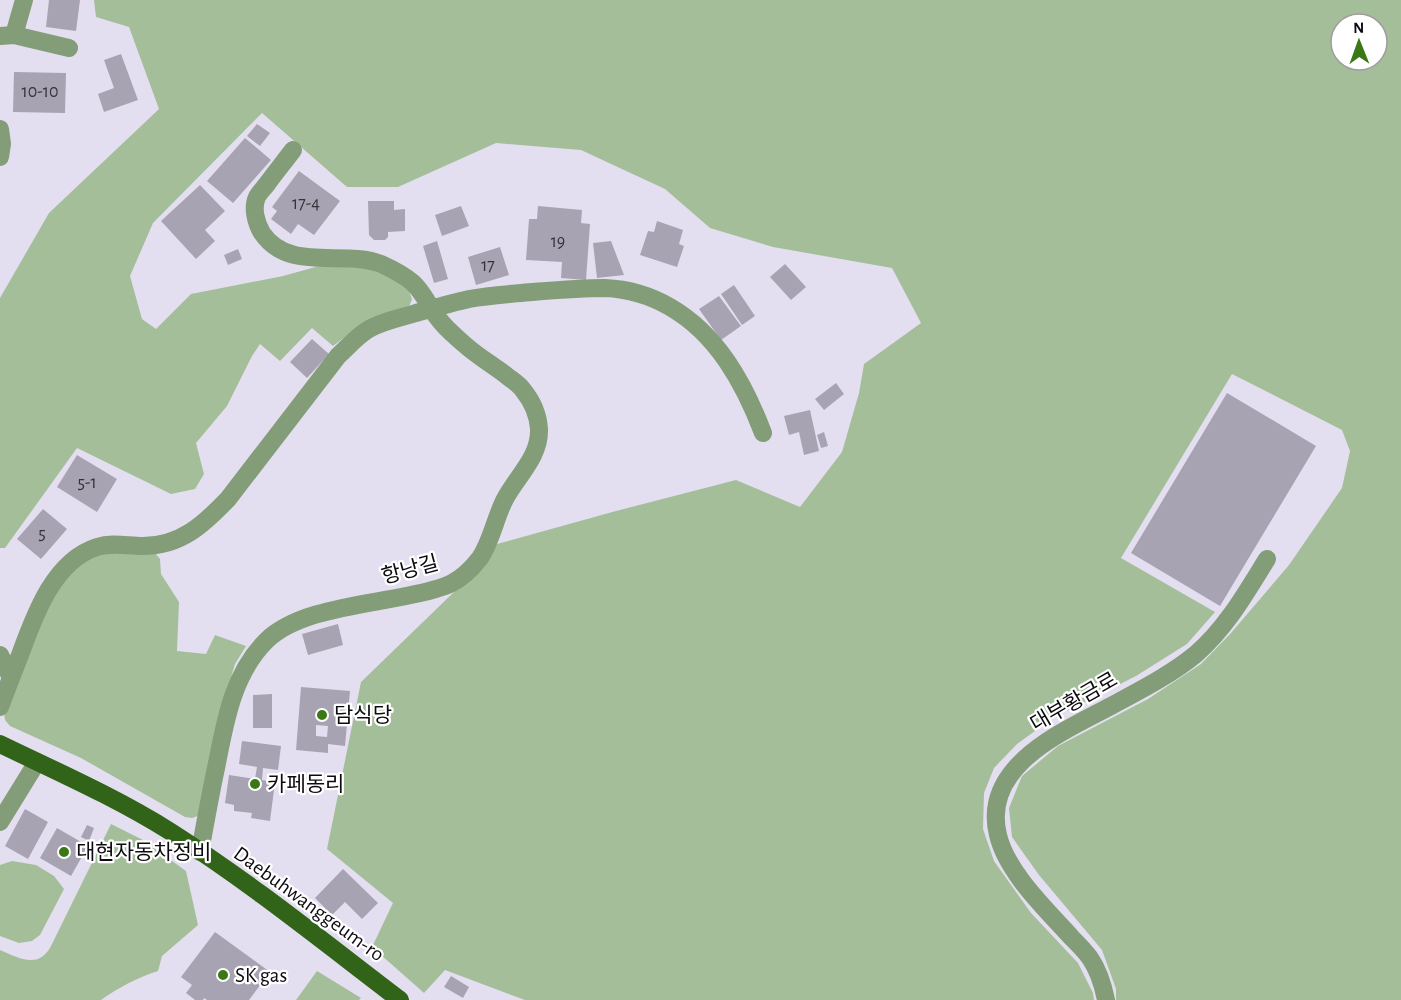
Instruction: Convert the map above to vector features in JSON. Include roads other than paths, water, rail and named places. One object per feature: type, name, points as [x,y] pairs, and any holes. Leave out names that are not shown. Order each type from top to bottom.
[{"type":"main road","name":"Daebuhwanggeum-ro","points":[[0,744],[98,790],[170,832],[259,893],[400,1000]]},
{"type":"lane","points":[[24,0],[7,36],[69,48]]},
{"type":"lane","points":[[0,129],[2,144],[0,157]]},
{"type":"lane","name":"항낭길","points":[[200,852],[228,713],[236,686],[253,655],[268,639],[287,626],[307,617],[435,589],[454,582],[468,571],[489,542],[508,493],[532,459],[539,431],[537,415],[522,388],[466,346],[444,325],[413,284],[398,273],[364,259],[309,258],[291,254],[278,249],[268,241],[256,220],[254,207],[257,197],[293,150]]},
{"type":"lane","points":[[0,707],[34,617],[56,579],[70,564],[96,547],[112,543],[142,546],[176,541],[211,517],[228,499],[338,356],[368,329],[383,322],[471,299],[558,290],[607,288],[640,293],[690,319],[708,337],[742,384],[763,433]]},
{"type":"lane","name":"대부황금로","points":[[1106,1000],[1102,981],[1090,958],[1022,881],[1007,857],[999,838],[995,819],[997,800],[1017,766],[1036,749],[1058,734],[1136,692],[1195,655],[1215,636],[1267,559]]},
{"type":"lane","points":[[0,655],[11,678]]},
{"type":"lane","points":[[0,822],[37,762]]},
{"type":"place","name":"담식당","points":[[322,715]]},
{"type":"place","name":"카페동리","points":[[255,784]]},
{"type":"place","name":"대현자동차정비","points":[[64,852]]},
{"type":"place","name":"SK gas","points":[[223,975]]}]
